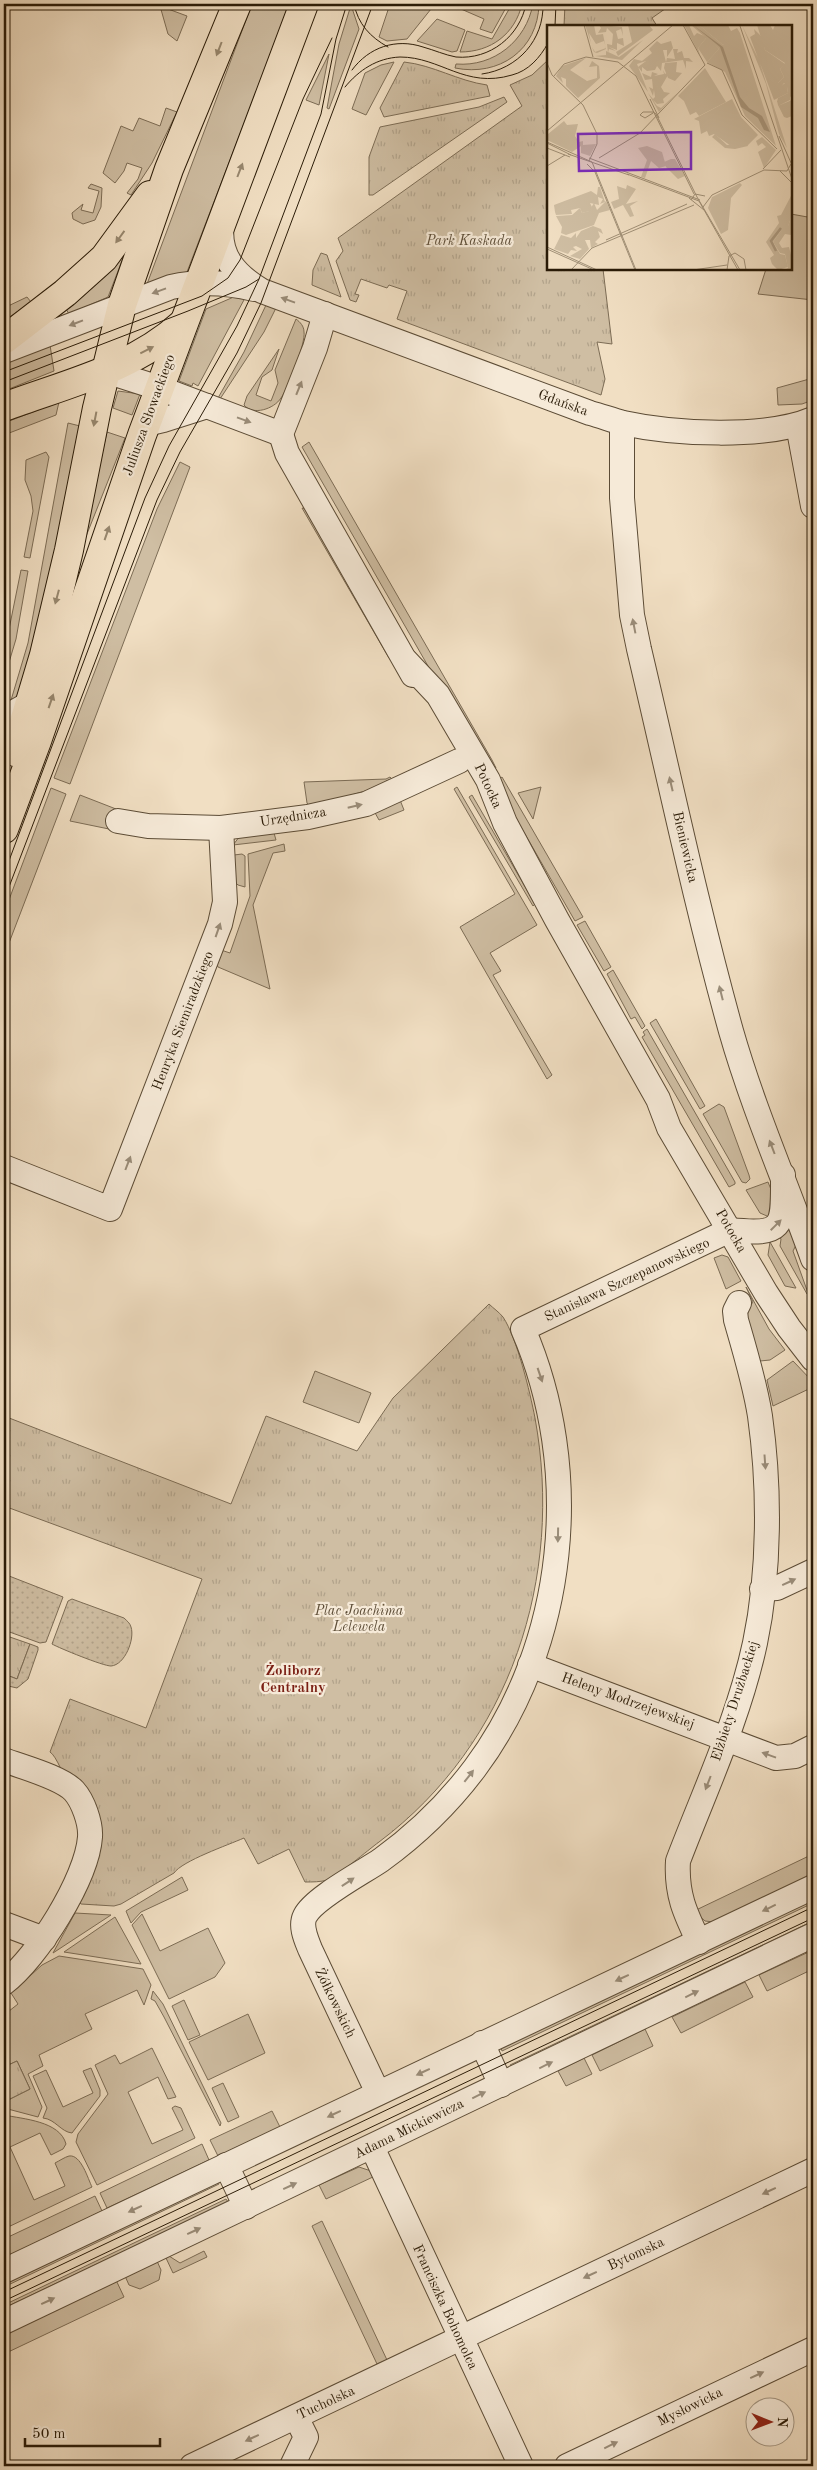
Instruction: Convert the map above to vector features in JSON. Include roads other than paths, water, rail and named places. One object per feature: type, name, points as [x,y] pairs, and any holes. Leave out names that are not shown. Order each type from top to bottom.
[{"type":"main road","points":[[4,800],[10,767],[10,737],[30,700],[44,655],[69,550],[106,371],[122,305],[169,169],[237,4]]},
{"type":"main road","name":"Juliusza Słowackiego","points":[[4,829],[37,741],[91,579],[183,322],[304,4]]},
{"type":"main road","points":[[4,340],[65,293],[104,258],[169,169]]},
{"type":"main road","points":[[4,407],[106,371],[153,348],[183,322]]},
{"type":"street","points":[[223,216],[221,237],[226,258],[234,271],[257,287]]},
{"type":"street","points":[[4,351],[171,287],[198,282],[257,287]]},
{"type":"street","name":"Gdańska","points":[[257,287],[474,371],[622,423],[661,429],[749,431],[806,422]]},
{"type":"street","points":[[106,371],[159,388],[281,434],[315,348],[325,314]]},
{"type":"street","points":[[146,424],[207,406]]},
{"type":"street","points":[[806,422],[813,506]]},
{"type":"street","name":"Bieniewicka","points":[[622,423],[622,498],[635,629],[694,886],[731,1031],[749,1088],[813,1258]]},
{"type":"street","name":"Potocka","points":[[281,434],[287,454],[406,661],[460,761],[557,920]]},
{"type":"street","name":"Potocka","points":[[406,661],[438,695],[483,772],[505,823],[557,920],[658,1099],[669,1128],[813,1338]]},
{"type":"street","points":[[4,718],[25,706],[30,700]]},
{"type":"street","name":"Urzędnicza","points":[[118,821],[148,826],[221,828],[308,817],[366,804],[460,761]]},
{"type":"street","name":"Henryka Siemiradzkiego","points":[[4,1167],[110,1209],[220,924],[225,902],[221,828]]},
{"type":"street","name":"Stanisława Szczepanowskiego","points":[[530,1665],[555,1577],[558,1538],[558,1467],[544,1388],[523,1329],[738,1231],[769,1231],[779,1224],[783,1209],[783,1175]]},
{"type":"street","name":"Potocka","points":[[738,1231],[789,1328],[813,1358]]},
{"type":"street","name":"Elżbiety Drużbackiej","points":[[699,1942],[679,1898],[677,1880],[678,1861],[725,1737],[755,1643],[762,1590],[765,1478],[760,1414],[736,1320],[735,1311],[739,1303]]},
{"type":"street","points":[[762,1590],[777,1588],[813,1570]]},
{"type":"street","name":"Heleny Modrzejewskiej","points":[[530,1665],[725,1737],[776,1758],[795,1756],[813,1747]]},
{"type":"street","name":"Żółkowskich","points":[[378,2093],[310,1949],[304,1932],[304,1919],[308,1911],[381,1860],[435,1816],[476,1767],[506,1719],[530,1665]]},
{"type":"street","points":[[4,1760],[49,1777],[74,1791],[87,1817],[90,1836],[87,1852],[64,1906],[28,1961],[4,1983]]},
{"type":"street","points":[[4,2271],[813,1887]]},
{"type":"street","points":[[4,1924],[44,1939]]},
{"type":"street","name":"Adama Mickiewicza","points":[[4,2322],[813,1935]]},
{"type":"street","points":[[482,2043],[501,2085]]},
{"type":"street","name":"Franciszka Bohomolca","points":[[372,2147],[459,2337],[521,2466]]},
{"type":"street","points":[[226,2165],[246,2207]]},
{"type":"street","name":"Bytomska","points":[[459,2337],[813,2170]]},
{"type":"street","name":"Tucholska","points":[[192,2466],[459,2337]]},
{"type":"street","name":"Mysłowicka","points":[[566,2466],[813,2349]]},
{"type":"street","points":[[292,2466],[306,2437],[296,2417]]},
{"type":"tram line","points":[[4,874],[145,498],[169,446],[237,326],[259,279],[321,114],[336,39],[347,4]]},
{"type":"tram line","points":[[354,4],[362,24],[376,39],[388,47]]},
{"type":"tram line","points":[[4,900],[157,500],[180,452],[237,353],[261,303],[373,4]]},
{"type":"tram line","points":[[352,70],[366,55],[384,46],[393,44],[413,44],[456,57],[469,57],[492,50],[510,36],[523,16],[526,4]]},
{"type":"tram line","points":[[482,74],[507,66],[526,51],[534,41],[539,29],[543,4]]},
{"type":"tram line","points":[[555,25],[556,4]]},
{"type":"tram line","points":[[4,372],[202,296],[228,278],[240,260],[303,99],[332,38]]},
{"type":"tram line","points":[[345,87],[362,70],[376,62],[400,57],[415,58],[480,78],[512,75],[533,63],[547,45]]},
{"type":"tram line","points":[[4,382],[188,311],[246,287],[259,279]]},
{"type":"tram line","points":[[4,2292],[813,1907]]},
{"type":"tram line","points":[[4,2301],[813,1918]]},
{"type":"district","name":"Żoliborz Centralny","points":[[293,1680]]},
{"type":"park label","name":"Park Kaskada","points":[[469,241]]},
{"type":"park label","name":"Plac Joachima Lelewela","points":[[359,1619]]}]
